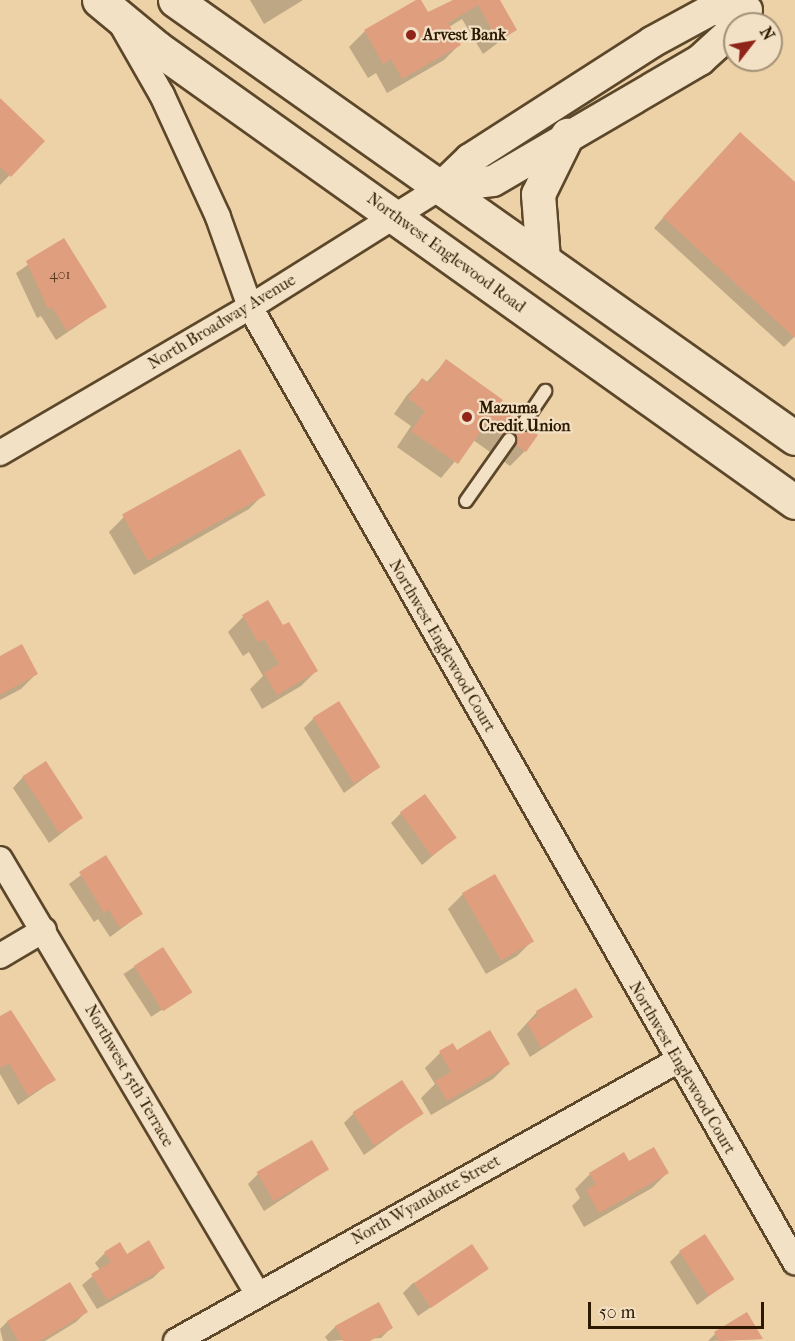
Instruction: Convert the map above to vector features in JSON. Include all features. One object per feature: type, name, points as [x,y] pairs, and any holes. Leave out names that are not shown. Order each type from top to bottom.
[{"type":"main road","points":[[176,0],[795,438]]},
{"type":"main road","name":"Northwest Englewood Road","points":[[108,8],[795,502]]},
{"type":"main road","points":[[543,259],[538,195],[567,135]]},
{"type":"street","name":"Northwest Englewood Court","points":[[108,8],[176,125],[218,217],[250,307],[677,1061],[795,1262]]},
{"type":"street","name":"North Broadway Avenue","points":[[0,453],[250,307],[441,187],[470,159],[652,42],[711,10],[723,12]]},
{"type":"street","name":"North Broadway Avenue","points":[[441,187],[493,181],[567,135],[700,60],[723,38]]},
{"type":"street","name":"Northwest 55th Terrace","points":[[0,859],[257,1293]]},
{"type":"street","points":[[0,956],[44,930]]},
{"type":"street","name":"North Wyandotte Street","points":[[176,1341],[257,1293],[677,1061]]},
{"type":"lane","points":[[523,424],[545,391]]},
{"type":"lane","points":[[466,501],[509,440]]},
{"type":"building","name":"Arvest Bank","points":[[416,0],[421,0],[428,12],[453,0],[500,0],[517,30],[498,41],[478,5],[448,23],[461,45],[402,79],[391,59],[383,64],[364,30]]},
{"type":"building","points":[[0,98],[45,141],[11,177],[0,167]]},
{"type":"building","points":[[740,132],[795,182],[795,338],[663,217]]},
{"type":"building","points":[[64,238],[107,307],[67,331],[52,307],[48,309],[26,261]]},
{"type":"building","name":"Mazuma Credit Union","points":[[446,359],[503,400],[498,406],[538,435],[526,452],[486,424],[458,464],[411,431],[425,411],[408,398],[422,378],[429,383]]},
{"type":"building","points":[[240,449],[266,495],[148,561],[122,514]]},
{"type":"building","points":[[268,600],[283,625],[289,622],[318,671],[277,695],[264,673],[279,664],[264,639],[258,642],[242,615]]},
{"type":"building","points":[[22,644],[38,674],[0,695],[0,656]]},
{"type":"building","points":[[339,701],[380,767],[354,784],[313,717]]},
{"type":"building","points":[[46,761],[83,818],[60,833],[23,776]]},
{"type":"building","points":[[425,794],[457,838],[432,856],[400,812]]},
{"type":"building","points":[[106,855],[143,914],[120,928],[109,910],[104,913],[79,872]]},
{"type":"building","points":[[495,874],[534,942],[501,961],[462,893]]},
{"type":"building","points":[[163,947],[192,992],[163,1011],[134,966]]},
{"type":"building","points":[[576,988],[593,1017],[541,1048],[527,1023],[538,1016],[536,1011]]},
{"type":"building","points":[[11,1010],[56,1080],[28,1096],[9,1063],[0,1068],[0,1016]]},
{"type":"building","points":[[490,1030],[510,1064],[447,1101],[435,1081],[451,1072],[439,1051],[453,1043],[457,1050]]},
{"type":"building","points":[[402,1080],[424,1114],[374,1146],[353,1112]]},
{"type":"building","points":[[312,1140],[329,1169],[274,1201],[257,1172]]},
{"type":"building","points":[[654,1147],[669,1173],[599,1213],[586,1190],[596,1184],[589,1173],[624,1152],[629,1161]]},
{"type":"building","points":[[705,1234],[734,1279],[708,1296],[679,1251]]},
{"type":"building","points":[[149,1240],[165,1268],[107,1300],[91,1274],[111,1262],[104,1252],[120,1242],[127,1254]]},
{"type":"building","points":[[472,1244],[489,1269],[431,1308],[414,1283]]},
{"type":"building","points":[[70,1282],[88,1312],[40,1341],[18,1341],[7,1321]]},
{"type":"building","points":[[379,1302],[393,1328],[370,1341],[343,1341],[335,1326]]},
{"type":"building","points":[[747,1312],[763,1339],[719,1341],[714,1332]]},
{"type":"place","name":"Arvest Bank","points":[[411,35]]},
{"type":"place","name":"Mazuma Credit Union","points":[[467,417]]}]
